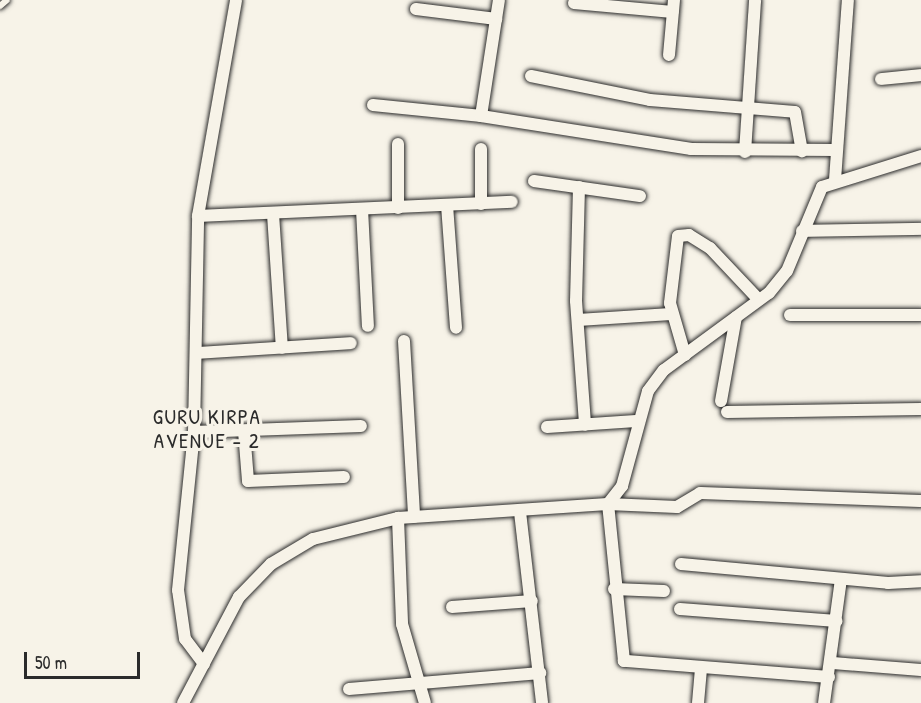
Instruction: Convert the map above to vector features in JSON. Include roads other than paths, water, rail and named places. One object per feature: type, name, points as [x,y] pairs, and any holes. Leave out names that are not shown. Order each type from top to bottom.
[{"type":"street","points":[[204,664],[185,639],[178,590],[194,432],[198,216],[203,161],[236,0]]},
{"type":"street","points":[[481,116],[499,0]]},
{"type":"street","points":[[745,152],[755,0]]},
{"type":"street","points":[[836,180],[835,150],[848,0]]},
{"type":"street","points":[[574,3],[673,6],[669,55]]},
{"type":"street","points":[[416,9],[434,6],[496,19]]},
{"type":"street","points":[[881,79],[921,75]]},
{"type":"street","points":[[531,76],[650,100],[747,110],[795,112],[802,151]]},
{"type":"street","points":[[373,105],[481,116],[658,144],[745,152],[835,150]]},
{"type":"street","points":[[398,144],[398,208]]},
{"type":"street","points":[[481,149],[481,204]]},
{"type":"street","points":[[829,677],[624,661],[614,589],[608,504],[622,486],[636,421],[648,391],[686,355],[759,300],[786,271],[813,200],[836,180],[921,156]]},
{"type":"street","points":[[534,181],[640,196]]},
{"type":"street","points":[[579,187],[578,320],[585,425]]},
{"type":"street","points":[[198,216],[512,202]]},
{"type":"street","points":[[447,205],[456,328]]},
{"type":"street","points":[[362,209],[368,326]]},
{"type":"street","points":[[273,214],[282,348]]},
{"type":"street","points":[[802,231],[921,229]]},
{"type":"street","points":[[686,355],[671,314],[672,254],[683,234],[728,264],[759,300]]},
{"type":"street","points":[[578,320],[671,314]]},
{"type":"street","points":[[790,315],[921,315]]},
{"type":"street","points":[[736,317],[724,406],[921,409]]},
{"type":"street","points":[[404,341],[414,517]]},
{"type":"street","points":[[197,353],[351,343]]},
{"type":"street","points":[[547,427],[636,421]]},
{"type":"street","points":[[194,432],[362,426]]},
{"type":"street","points":[[244,431],[248,481],[344,477]]},
{"type":"street","points":[[183,703],[240,597],[271,564],[313,539],[398,518],[520,512],[608,504],[678,507],[700,493],[921,501]]},
{"type":"street","points":[[520,512],[542,703]]},
{"type":"street","points":[[398,518],[402,624],[425,703]]},
{"type":"street","points":[[681,564],[841,579],[921,581]]},
{"type":"street","points":[[824,703],[833,663],[841,579]]},
{"type":"street","points":[[614,589],[664,591]]},
{"type":"street","points":[[452,607],[532,601]]},
{"type":"street","points":[[680,609],[837,621]]},
{"type":"street","points":[[833,663],[921,670]]},
{"type":"street","points":[[698,703],[701,668]]},
{"type":"street","points":[[349,689],[540,673]]},
{"type":"lane","points":[[0,6],[7,0]]},
{"type":"district","name":"GURU KIRPA AVENUE - 2","points":[[207,429]]}]
